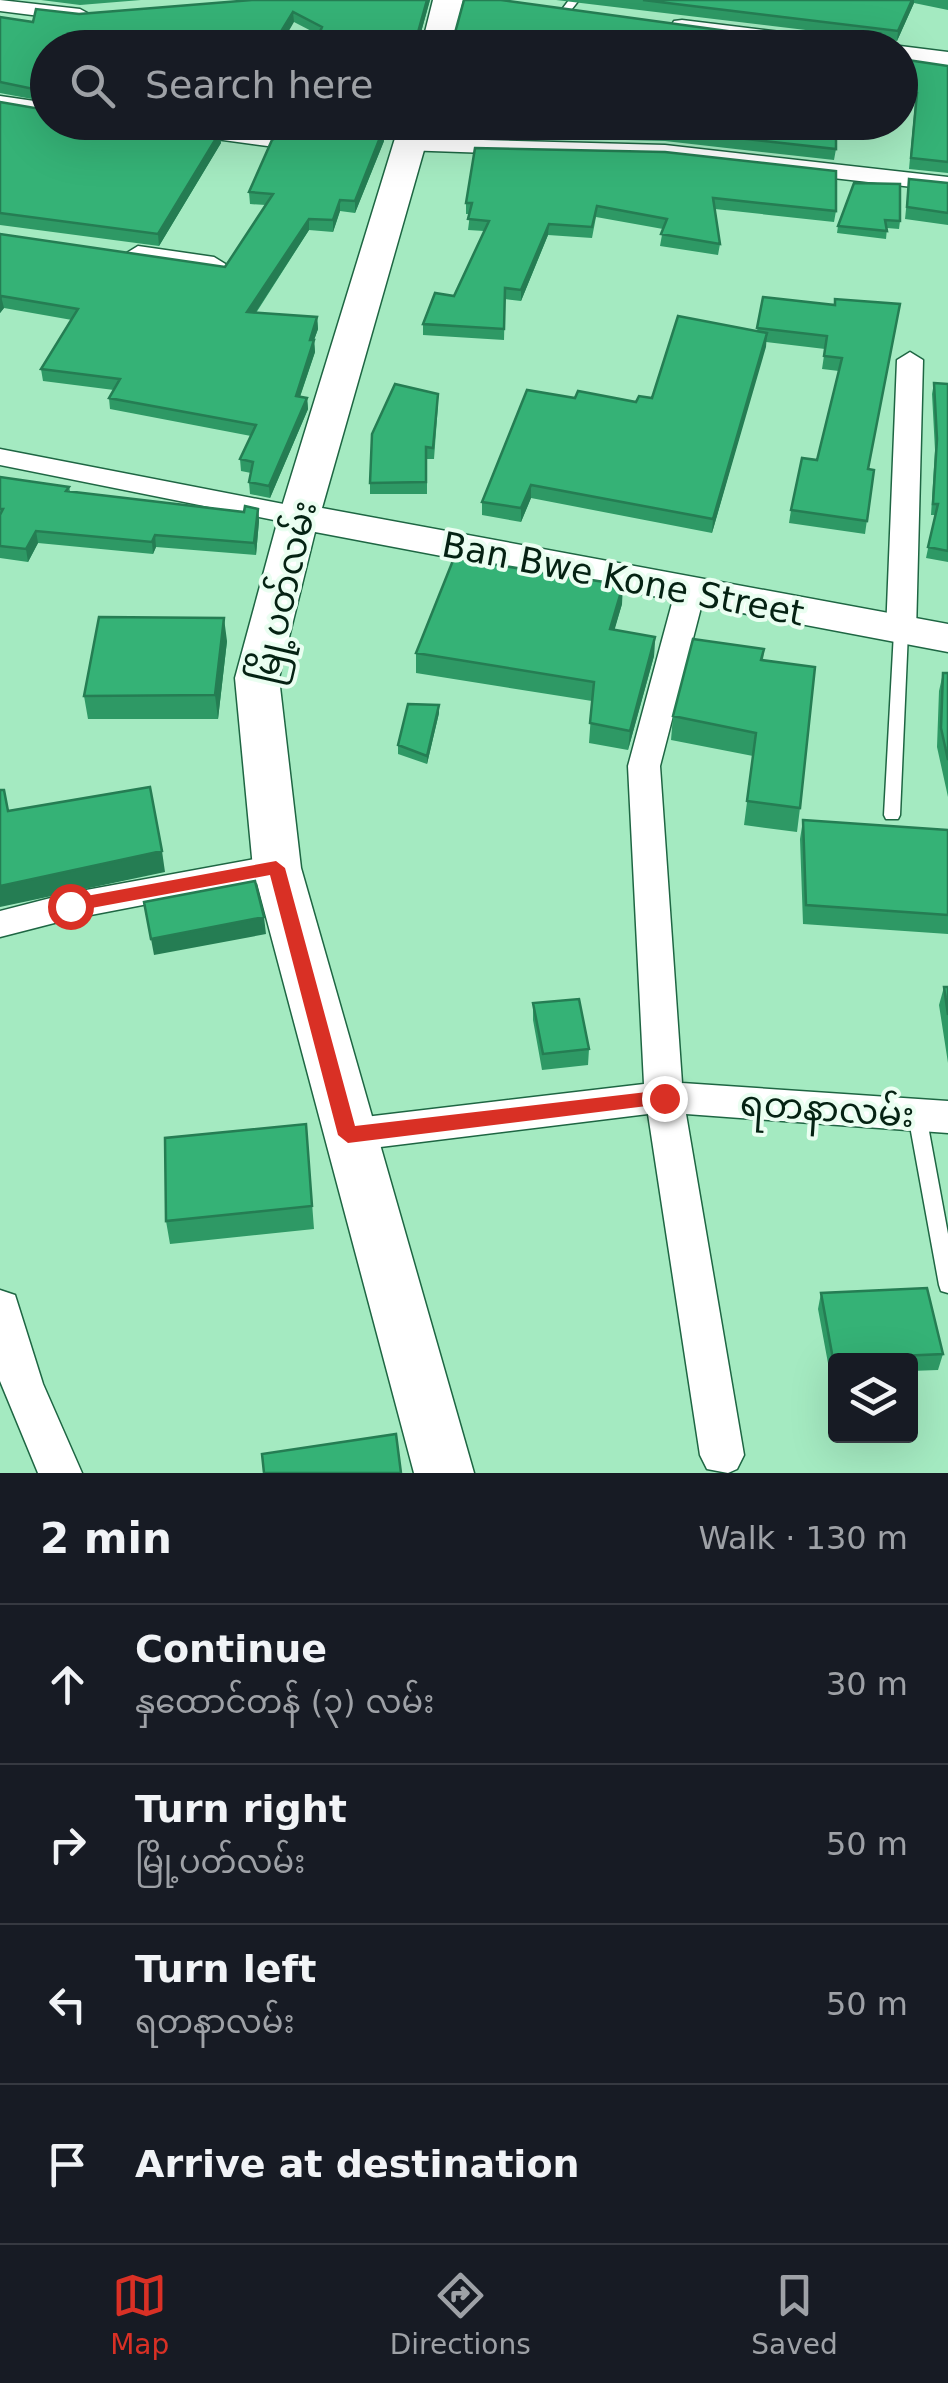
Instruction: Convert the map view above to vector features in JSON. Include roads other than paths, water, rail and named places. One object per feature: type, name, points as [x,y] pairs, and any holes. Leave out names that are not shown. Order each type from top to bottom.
[{"type":"street","points":[[440,30],[448,0]]},
{"type":"street","points":[[0,5],[97,14]]},
{"type":"street","points":[[660,23],[715,30]]},
{"type":"street","points":[[918,55],[948,59]]},
{"type":"street","points":[[0,103],[30,107]]},
{"type":"street","name":"မြို့ပတ်လမ်း","points":[[411,140],[299,516],[257,678],[276,868],[444,1473]]},
{"type":"street","points":[[497,140],[665,152],[948,184]]},
{"type":"street","points":[[116,252],[214,265]]},
{"type":"street","points":[[900,632],[910,360]]},
{"type":"street","points":[[0,457],[299,516]]},
{"type":"street","name":"Ban Bwe Kone Street","points":[[299,516],[948,638]]},
{"type":"street","points":[[690,592],[644,766],[664,1098],[722,1455]]},
{"type":"street","points":[[0,924],[70,906],[276,868]]},
{"type":"street","name":"ရတနာလမ်း","points":[[348,1135],[664,1098],[932,1116]]},
{"type":"street","points":[[0,1308],[22,1384],[60,1473]]},
{"type":"lane","points":[[892,815],[900,632]]},
{"type":"lane","points":[[932,1116],[948,1285]]}]
